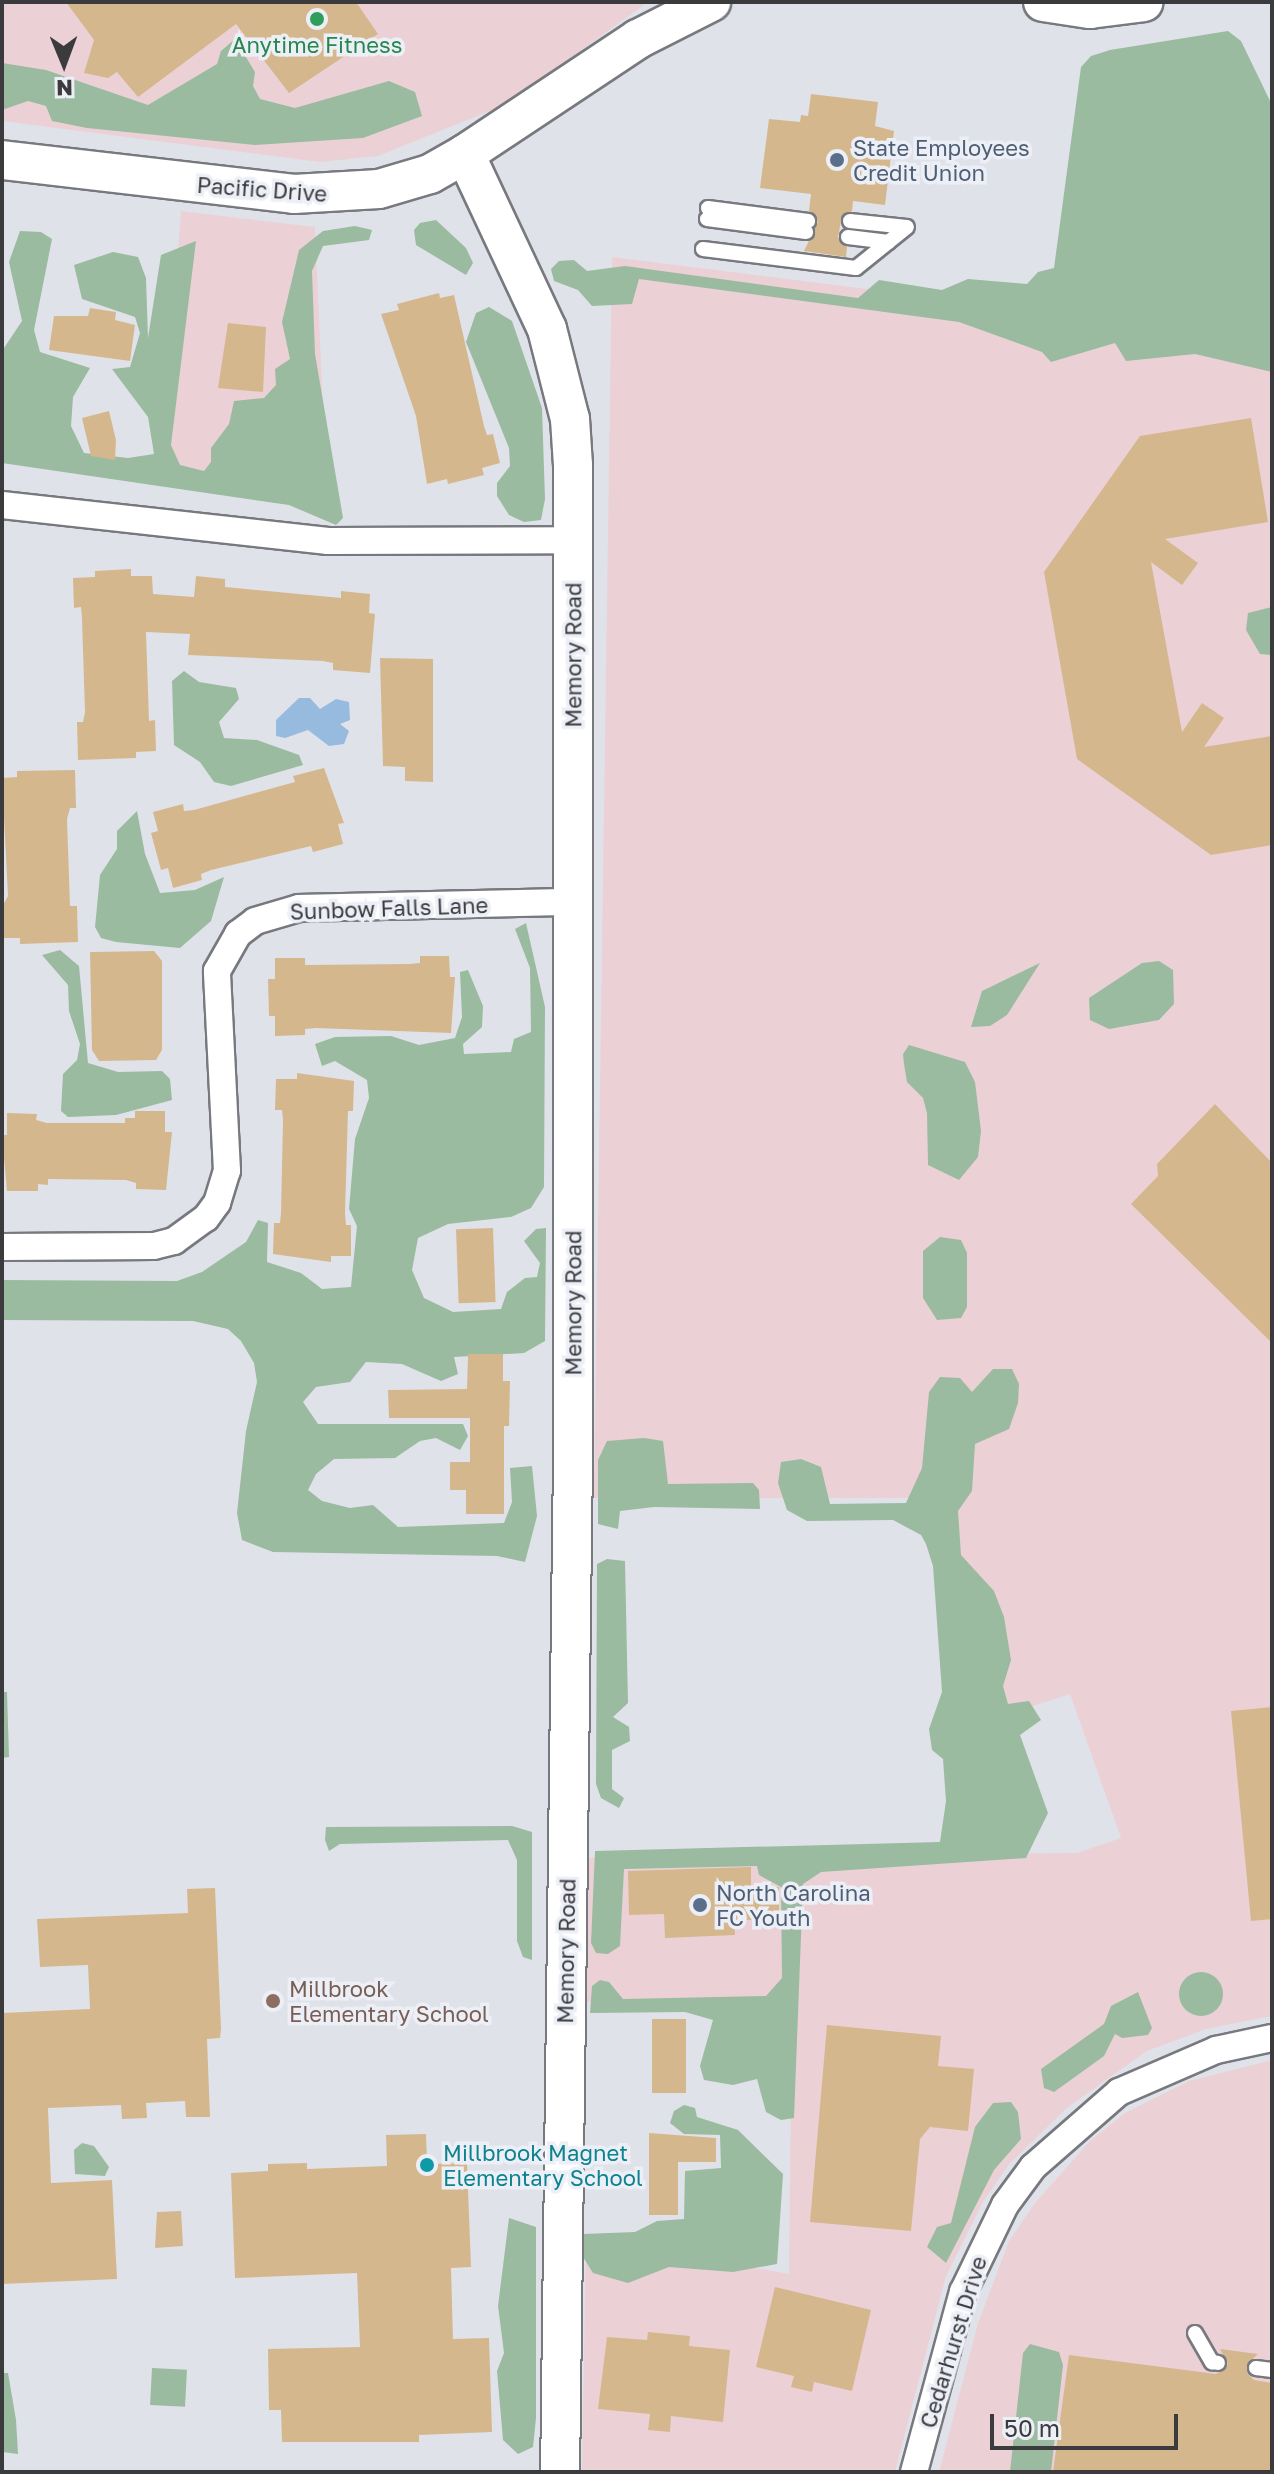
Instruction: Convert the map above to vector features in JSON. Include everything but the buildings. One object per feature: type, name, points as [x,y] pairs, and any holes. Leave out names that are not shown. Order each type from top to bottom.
[{"type":"street","name":"Pacific Drive","points":[[2,160],[192,184],[339,195],[430,174],[638,39],[711,2]]},
{"type":"street","points":[[1043,2],[1090,9],[1144,2]]},
{"type":"street","name":"Memory Road","points":[[465,154],[547,329],[570,419],[573,540],[572,1487],[560,2472]]},
{"type":"street","points":[[2,505],[328,541],[573,540]]},
{"type":"street","name":"Sunbow Falls Lane","points":[[2,1247],[154,1246],[174,1241],[206,1218],[227,1171],[217,971],[238,934],[255,921],[299,908],[573,902]]},
{"type":"street","name":"Cedarhurst Drive","points":[[914,2472],[963,2292],[1005,2205],[1033,2167],[1077,2124],[1119,2092],[1216,2050],[1272,2038]]},
{"type":"lane","points":[[706,225],[806,232],[706,225]]},
{"type":"lane","points":[[706,225],[856,268],[904,229],[848,238]]},
{"type":"lane","points":[[848,238],[865,261]]},
{"type":"lane","points":[[848,238],[884,246]]},
{"type":"lane","points":[[1195,2333],[1212,2362],[1218,2363]]},
{"type":"lane","points":[[1256,2368],[1272,2370]]},
{"type":"shaded area","points":[[2,2],[648,2],[507,104],[378,156],[320,162],[2,121]]},
{"type":"shaded area","points":[[181,211],[315,227],[327,500],[161,477]]},
{"type":"shaded area","points":[[612,257],[1272,340],[1272,2016],[1206,2029],[1147,2051],[1068,2107],[1010,2163],[983,2202],[946,2276],[895,2472],[582,2472],[586,2237],[789,2274],[792,2004],[587,2002],[588,1858],[1077,1853],[1121,1838],[1070,1694],[952,1732],[949,1498],[594,1498]]},
{"type":"shaded area","points":[[1272,2060],[1272,2472],[939,2472],[978,2323],[1009,2241],[1034,2204],[1090,2141],[1125,2113],[1189,2081]]},
{"type":"green space","points":[[1228,31],[1241,41],[1272,105],[1272,372],[1195,354],[1126,361],[1115,343],[1051,362],[1042,352],[959,322],[639,279],[632,304],[592,306],[578,290],[554,281],[551,269],[559,261],[574,260],[587,271],[625,266],[858,298],[879,280],[942,290],[968,279],[1027,284],[1038,272],[1054,268],[1081,67],[1091,56],[1110,50]]},
{"type":"green space","points":[[235,39],[255,72],[253,86],[260,99],[295,108],[389,81],[415,92],[422,116],[363,138],[255,145],[87,128],[52,121],[46,106],[28,101],[2,110],[2,63],[46,70],[148,105],[217,64],[221,51]]},
{"type":"green space","points":[[436,220],[466,248],[473,263],[466,275],[416,245],[414,230],[420,223]]},
{"type":"green space","points":[[355,226],[372,230],[369,240],[323,246],[312,271],[315,354],[343,518],[336,525],[289,505],[2,463],[2,351],[22,321],[9,262],[20,231],[41,232],[52,239],[34,330],[40,352],[90,368],[73,397],[71,426],[84,453],[128,458],[154,454],[148,417],[112,369],[130,367],[140,333],[135,317],[82,299],[74,265],[113,252],[138,257],[146,278],[148,338],[161,255],[196,241],[171,445],[180,465],[204,471],[211,462],[211,448],[229,424],[234,401],[264,398],[276,385],[275,369],[290,359],[282,322],[299,250],[323,231]]},
{"type":"green space","points":[[489,307],[512,321],[542,408],[545,499],[541,520],[524,522],[509,515],[497,496],[497,483],[510,466],[509,448],[466,342],[476,313]]},
{"type":"green space","points":[[1272,607],[1272,655],[1260,654],[1246,630],[1248,613]]},
{"type":"green space","points":[[184,671],[199,682],[236,688],[239,699],[219,722],[224,738],[257,740],[299,755],[303,765],[231,786],[214,782],[200,762],[174,745],[172,681]]},
{"type":"green space","points":[[137,811],[145,854],[160,893],[195,890],[224,877],[211,921],[180,948],[116,942],[101,938],[95,927],[100,875],[117,849],[117,831]]},
{"type":"green space","points":[[526,923],[545,1007],[544,1187],[531,1208],[511,1217],[448,1224],[418,1238],[412,1270],[424,1298],[453,1312],[501,1309],[507,1292],[525,1278],[537,1277],[540,1263],[524,1241],[536,1229],[546,1228],[545,1341],[524,1353],[454,1357],[458,1374],[441,1381],[402,1364],[366,1362],[350,1382],[316,1387],[303,1402],[318,1424],[463,1424],[468,1436],[460,1450],[436,1438],[420,1441],[395,1458],[334,1459],[316,1474],[308,1490],[322,1501],[350,1508],[373,1505],[398,1527],[504,1523],[512,1502],[510,1468],[532,1466],[537,1516],[525,1562],[497,1556],[273,1552],[242,1540],[237,1513],[246,1431],[257,1382],[254,1363],[241,1341],[228,1329],[193,1321],[2,1320],[2,1280],[177,1281],[202,1272],[246,1242],[258,1220],[268,1223],[267,1262],[301,1273],[322,1289],[351,1287],[357,1226],[349,1209],[355,1139],[369,1098],[367,1080],[335,1061],[322,1066],[315,1044],[335,1037],[391,1036],[419,1045],[455,1038],[462,1017],[460,972],[468,970],[483,1006],[482,1027],[463,1044],[464,1054],[511,1052],[514,1039],[531,1032],[530,968],[515,929]]},
{"type":"green space","points":[[60,950],[79,966],[88,1063],[118,1072],[162,1071],[170,1079],[172,1100],[116,1115],[68,1117],[61,1111],[63,1074],[77,1060],[80,1044],[69,1011],[68,985],[42,955]]},
{"type":"green space","points":[[1159,961],[1173,970],[1174,1004],[1159,1020],[1109,1029],[1090,1020],[1089,998],[1142,963]]},
{"type":"green space","points":[[1040,963],[1007,1015],[990,1026],[971,1027],[982,991]]},
{"type":"green space","points":[[909,1045],[965,1062],[975,1082],[981,1131],[978,1157],[959,1180],[928,1165],[927,1113],[923,1098],[907,1082],[904,1064],[903,1054]]},
{"type":"green space","points":[[940,1237],[961,1240],[967,1253],[967,1307],[961,1318],[937,1320],[923,1298],[923,1251]]},
{"type":"green space","points":[[993,1369],[1012,1369],[1019,1384],[1018,1403],[1009,1429],[975,1444],[972,1491],[958,1511],[961,1555],[994,1591],[1004,1617],[1011,1660],[1003,1686],[1008,1704],[1029,1701],[1041,1720],[1020,1735],[1048,1813],[1026,1858],[821,1872],[803,1884],[794,2118],[781,2120],[766,2112],[757,2079],[733,2085],[704,2080],[700,2066],[713,2020],[685,2012],[590,2013],[592,1986],[600,1980],[609,1982],[623,1999],[766,1996],[782,1978],[781,1887],[759,1875],[757,1866],[624,1869],[620,1946],[608,1954],[596,1953],[591,1943],[595,1851],[940,1842],[946,1801],[943,1759],[932,1750],[929,1729],[942,1692],[933,1566],[926,1544],[921,1535],[893,1520],[807,1521],[787,1510],[778,1483],[781,1462],[801,1459],[821,1467],[830,1504],[906,1503],[922,1468],[929,1392],[940,1377],[960,1378],[972,1392]]},
{"type":"green space","points":[[644,1438],[663,1441],[668,1484],[753,1483],[759,1490],[760,1509],[654,1507],[620,1511],[618,1529],[598,1524],[598,1460],[607,1441]]},
{"type":"green space","points":[[607,1559],[625,1561],[628,1703],[613,1717],[629,1727],[630,1741],[612,1750],[612,1789],[624,1798],[619,1808],[601,1798],[596,1784],[597,1564]]},
{"type":"green space","points":[[2,1692],[7,1692],[9,1757],[2,1758]]},
{"type":"green space","points":[[512,1826],[532,1832],[532,1960],[523,1957],[517,1941],[517,1860],[508,1840],[340,1844],[329,1851],[325,1840],[326,1827]]},
{"type":"green space","points":[[1201,1972],[1216,1979],[1223,1994],[1216,2009],[1201,2016],[1186,2009],[1179,1994],[1186,1979]]},
{"type":"green space","points":[[1138,1992],[1152,2028],[1148,2035],[1122,2038],[1115,2034],[1104,2056],[1054,2092],[1044,2088],[1041,2069],[1104,2024],[1111,2006]]},
{"type":"green space","points":[[1011,2102],[1018,2112],[1021,2139],[994,2170],[946,2263],[927,2247],[937,2227],[951,2223],[975,2127],[993,2103]]},
{"type":"green space","points":[[684,2105],[695,2108],[697,2117],[738,2130],[783,2174],[777,2264],[733,2272],[669,2267],[628,2283],[593,2273],[578,2249],[583,2234],[635,2232],[657,2221],[684,2219],[685,2171],[721,2168],[720,2135],[684,2134],[670,2123],[674,2111]]},
{"type":"green space","points":[[82,2143],[94,2146],[109,2167],[105,2176],[75,2174],[74,2150]]},
{"type":"green space","points":[[509,2218],[536,2227],[536,2418],[533,2447],[518,2454],[503,2440],[497,2371],[504,2353],[498,2306]]},
{"type":"green space","points":[[1030,2344],[1059,2352],[1063,2365],[1051,2472],[1010,2472],[1023,2353]]},
{"type":"green space","points":[[152,2368],[187,2370],[185,2407],[150,2405]]},
{"type":"green space","points":[[2,2373],[8,2373],[18,2454],[2,2452]]},
{"type":"water","points":[[299,698],[310,698],[320,709],[336,699],[349,702],[350,720],[340,724],[349,731],[344,744],[329,746],[308,730],[285,738],[276,736],[276,720]]},
{"type":"place","name":"Anytime Fitness","points":[[317,19]]},
{"type":"place","name":"State Employees Credit Union","points":[[837,160]]},
{"type":"place","name":"North Carolina FC Youth","points":[[700,1905]]},
{"type":"place","name":"Millbrook Elementary School","points":[[273,2001]]},
{"type":"place","name":"Millbrook Magnet Elementary School","points":[[427,2165]]}]
